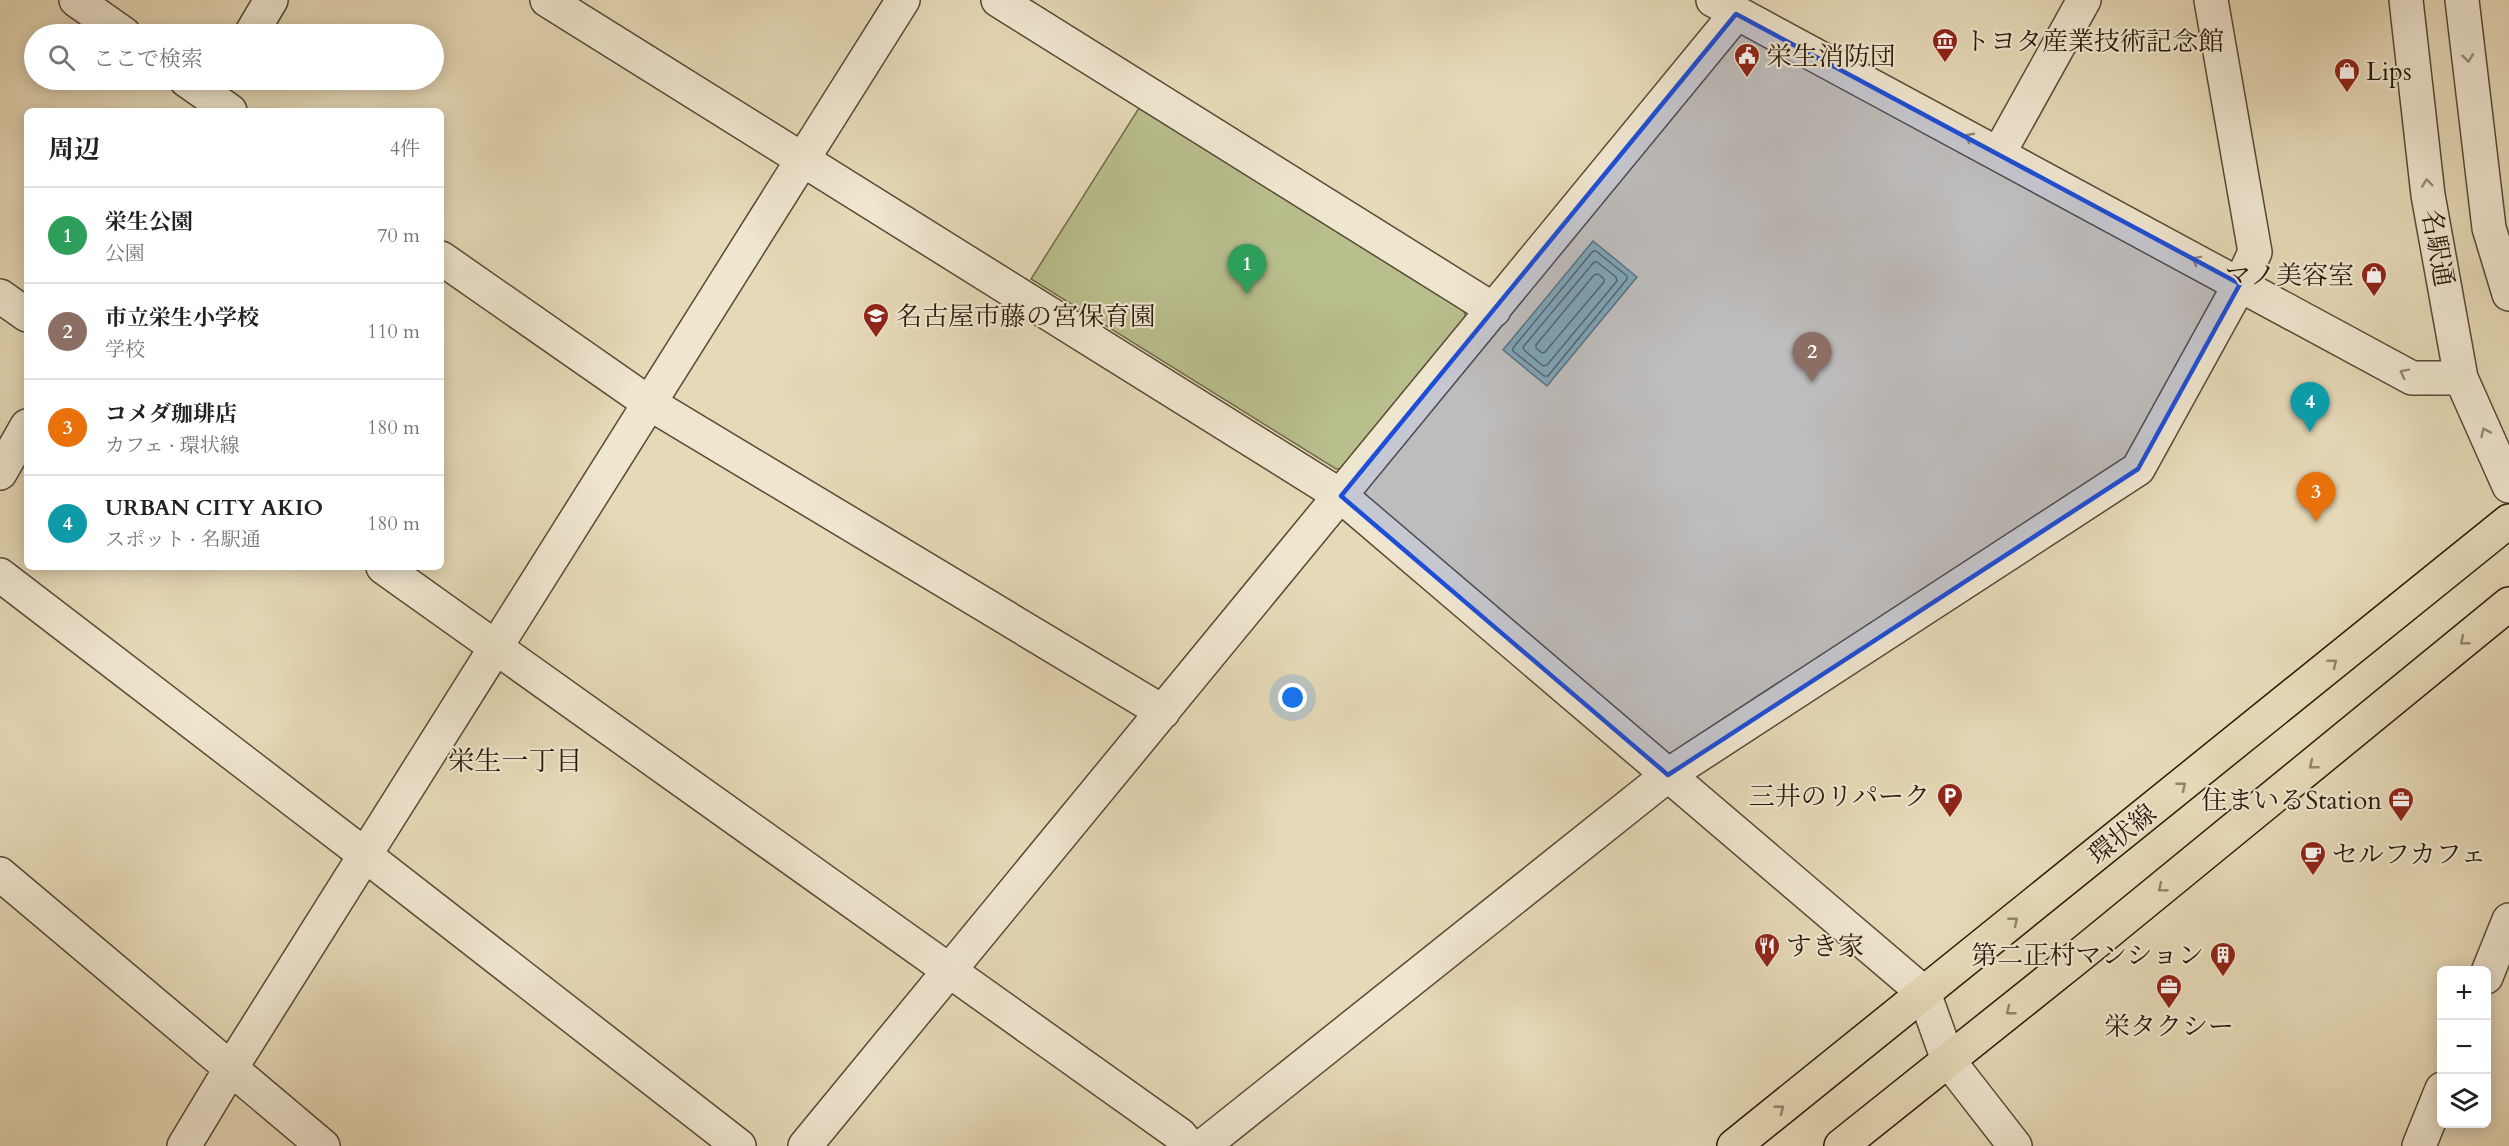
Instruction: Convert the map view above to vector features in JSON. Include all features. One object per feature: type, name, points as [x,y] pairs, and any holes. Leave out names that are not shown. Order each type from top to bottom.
[{"type":"main road","name":"環状線","points":[[1734,1146],[2509,521]]},
{"type":"main road","points":[[1841,1146],[2089,948],[2509,604]]},
{"type":"street","points":[[76,0],[110,24]]},
{"type":"street","points":[[257,24],[271,0]]},
{"type":"street","points":[[547,0],[1341,496],[1924,993],[1948,1060],[2015,1146]]},
{"type":"street","points":[[184,1146],[903,0]]},
{"type":"street","points":[[998,0],[1494,310]]},
{"type":"street","points":[[1999,153],[2084,0]]},
{"type":"street","points":[[1203,1146],[1668,775],[2138,469],[2240,284],[2255,252],[2211,0]]},
{"type":"street","name":"名駅通","points":[[2406,0],[2428,195],[2461,378],[2509,486]]},
{"type":"street","name":"名駅通","points":[[2462,0],[2489,228],[2509,294]]},
{"type":"street","points":[[806,1146],[1494,310],[1724,7],[1999,153],[2412,378],[2461,378]]},
{"type":"street","points":[[202,90],[219,100]]},
{"type":"street","points":[[444,260],[649,403],[1163,712]]},
{"type":"street","points":[[0,296],[24,313]]},
{"type":"street","points":[[0,473],[24,431]]},
{"type":"street","points":[[387,570],[1180,1135],[1189,1146]]},
{"type":"street","points":[[0,575],[739,1146]]},
{"type":"street","points":[[0,874],[323,1146]]},
{"type":"street","points":[[2491,967],[2509,920]]},
{"type":"street","points":[[2419,1146],[2437,1101]]},
{"type":"highlighted area","points":[[1736,14],[2240,284],[2138,469],[1668,775],[1341,496]]},
{"type":"green space","points":[[1139,108],[1464,310],[1467,325],[1348,468],[1336,469],[1031,279]]},
{"type":"water","points":[[1593,241],[1637,277],[1547,386],[1503,350]]},
{"type":"place","name":"トヨタ産業技術記念館","points":[[1945,64]]},
{"type":"place","name":"栄生消防団","points":[[1747,79]]},
{"type":"place","name":"Lips","points":[[2347,94]]},
{"type":"place","name":"栄生公園","points":[[1247,294]]},
{"type":"place","name":"マノ美容室","points":[[2374,298]]},
{"type":"place","name":"名古屋市藤の宮保育園","points":[[876,339]]},
{"type":"place","name":"市立栄生小学校","points":[[1812,382]]},
{"type":"place","name":"URBAN CITY AKIO","points":[[2310,432]]},
{"type":"place","name":"コメダ珈琲店","points":[[2316,522]]},
{"type":"place","name":"三井のリパーク","points":[[1950,819]]},
{"type":"place","name":"住まいるStation","points":[[2401,823]]},
{"type":"place","name":"セルフカフェ","points":[[2313,877]]},
{"type":"place","name":"すき家","points":[[1767,969]]},
{"type":"place","name":"第二正村マンション","points":[[2223,978]]},
{"type":"place","name":"栄タクシー","points":[[2169,1010]]},
{"type":"district","name":"栄生一丁目","points":[[515,761]]}]
